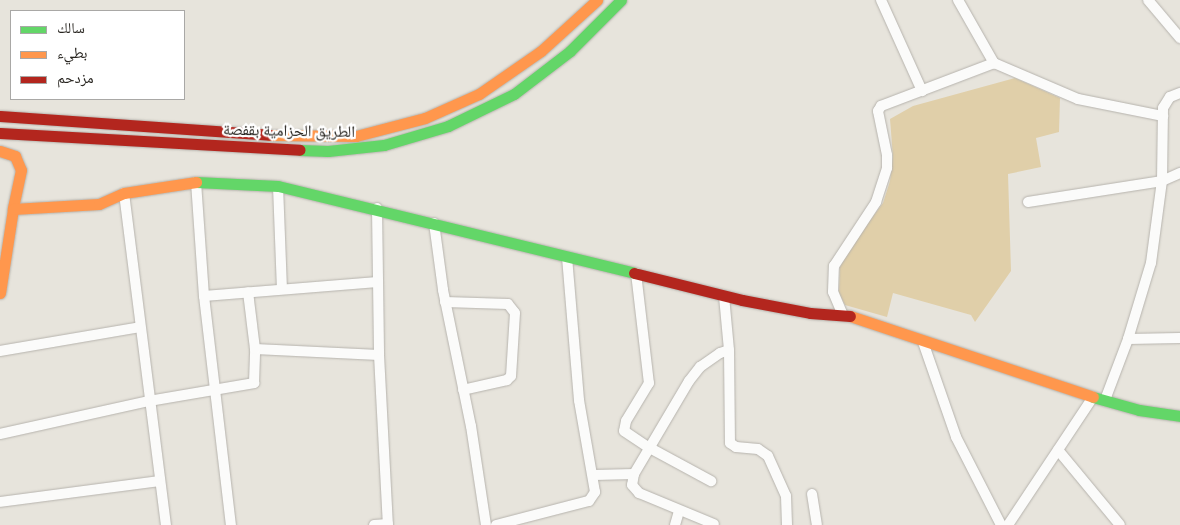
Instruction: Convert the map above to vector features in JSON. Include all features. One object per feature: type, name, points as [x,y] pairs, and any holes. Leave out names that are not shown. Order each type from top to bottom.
[{"type":"street","name":"الطريق الحزامية بقفصة","points":[[0,116],[285,136],[356,136],[426,118],[479,94],[541,52],[597,0]]},
{"type":"street","name":"الطريق الحزامية بقفصة","points":[[0,133],[303,150],[384,145],[448,126],[514,94],[570,51],[621,0]]},
{"type":"street","points":[[958,0],[994,63],[1078,99],[1163,116]]},
{"type":"street","points":[[884,1],[922,91]]},
{"type":"street","points":[[1152,1],[1180,38]]},
{"type":"street","points":[[842,313],[833,292],[834,266],[876,202],[887,168],[878,110],[994,63]]},
{"type":"street","points":[[1105,400],[1128,339],[1151,263],[1162,180],[1165,102],[1180,93]]},
{"type":"street","points":[[0,151],[14,156],[19,165],[0,293]]},
{"type":"street","points":[[1028,202],[1162,180],[1180,173]]},
{"type":"street","points":[[13,208],[99,204],[124,193],[154,186],[196,182],[278,186],[377,208],[567,258],[636,273],[724,296],[810,313],[842,313],[923,342],[1093,397],[1139,410],[1180,416]]},
{"type":"street","points":[[196,182],[204,296],[231,525]]},
{"type":"street","points":[[278,186],[282,289]]},
{"type":"street","points":[[124,193],[166,525]]},
{"type":"street","points":[[374,525],[388,524],[379,355],[377,208]]},
{"type":"street","points":[[434,223],[445,302],[463,390],[486,525]]},
{"type":"street","points":[[496,525],[589,501],[595,492],[594,475],[579,400],[567,258]]},
{"type":"street","points":[[636,273],[649,383],[623,427],[648,447],[711,481]]},
{"type":"street","points":[[204,296],[377,282]]},
{"type":"street","points":[[0,434],[149,401],[255,383],[255,349],[248,292]]},
{"type":"street","points":[[724,296],[729,350],[730,443],[736,447],[758,449],[768,456],[786,496],[786,525]]},
{"type":"street","points":[[445,302],[508,304],[515,313],[511,376],[507,380],[463,390]]},
{"type":"street","points":[[0,351],[140,328]]},
{"type":"street","points":[[1128,339],[1180,338]]},
{"type":"street","points":[[923,342],[963,453],[1001,525]]},
{"type":"street","points":[[255,349],[379,355]]},
{"type":"street","points":[[714,524],[679,511],[635,490],[634,474],[648,447],[700,367],[720,353],[729,350]]},
{"type":"street","points":[[1008,525],[1093,397]]},
{"type":"street","points":[[1058,450],[1120,525]]},
{"type":"street","points":[[594,475],[634,474]]},
{"type":"street","points":[[0,502],[159,481]]},
{"type":"street","points":[[812,494],[818,525]]},
{"type":"street","points":[[675,525],[679,511]]},
{"type":"shaded area","points":[[1015,78],[1060,98],[1059,132],[1036,138],[1041,167],[1008,174],[1011,271],[975,322],[971,315],[893,293],[887,317],[845,305],[839,293],[840,267],[850,247],[883,203],[890,181],[893,157],[890,119],[913,106]]},
{"type":"traffic: fast","points":[[300,150],[328,151],[384,145],[448,126],[514,94],[570,51],[621,0]]},
{"type":"traffic: fast","points":[[196,182],[278,186],[634,273]]},
{"type":"traffic: fast","points":[[1093,397],[1139,410],[1180,416]]},
{"type":"traffic: slow","points":[[269,135],[356,136],[425,118],[479,94],[541,51],[597,0]]},
{"type":"traffic: slow","points":[[0,151],[15,156],[21,170],[13,209]]},
{"type":"traffic: slow","points":[[0,293],[13,209],[99,204],[124,193],[196,182]]},
{"type":"traffic: slow","points":[[850,316],[1093,397]]},
{"type":"traffic: jam","points":[[0,116],[269,135]]},
{"type":"traffic: jam","points":[[0,133],[300,150]]},
{"type":"traffic: jam","points":[[634,273],[742,300],[810,313],[850,316]]}]
